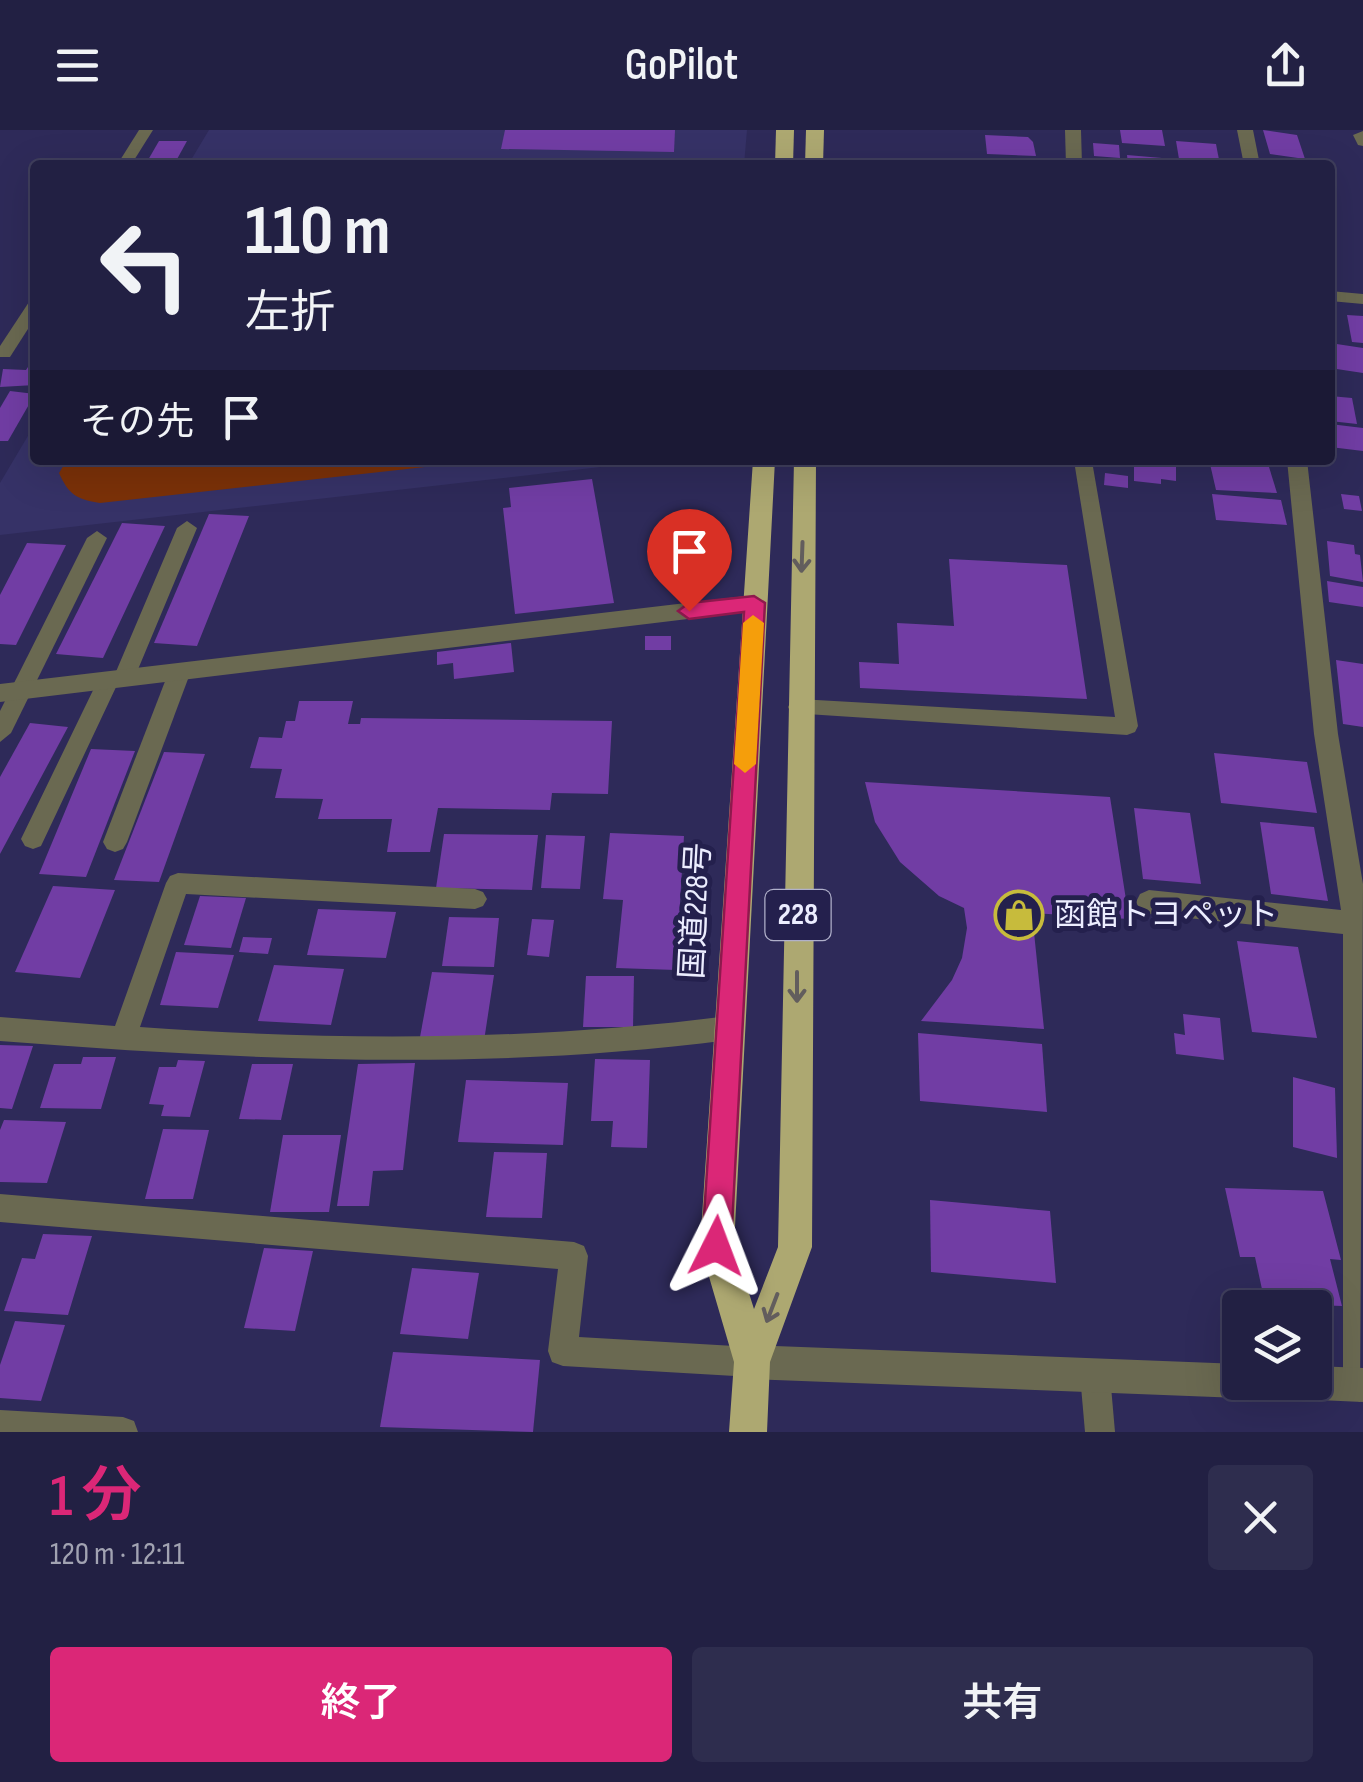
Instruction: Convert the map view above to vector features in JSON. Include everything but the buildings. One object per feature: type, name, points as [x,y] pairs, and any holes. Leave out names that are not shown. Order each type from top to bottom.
[{"type":"highway","points":[[784,160],[785,130]]},
{"type":"highway","points":[[814,160],[815,130]]},
{"type":"highway","name":"国道228号","points":[[752,1362],[716,1246],[764,465]]},
{"type":"highway","name":"国道228号","points":[[748,1432],[752,1362],[796,1247],[805,465]]},
{"type":"street","points":[[1073,130],[1074,160]]},
{"type":"street","points":[[1245,130],[1251,160]]},
{"type":"street","points":[[1335,296],[1363,299]]},
{"type":"street","points":[[1298,465],[1326,734],[1360,924],[1362,1385],[1332,1384]]},
{"type":"street","points":[[11,692],[754,603]]},
{"type":"street","points":[[1148,902],[1360,924]]},
{"type":"street","points":[[752,1362],[1222,1379]]},
{"type":"lane","points":[[127,160],[146,130]]},
{"type":"lane","points":[[4,353],[30,313]]},
{"type":"lane","points":[[800,707],[1128,726],[1084,465]]},
{"type":"lane","points":[[33,839],[116,679],[187,528]]},
{"type":"lane","points":[[0,733],[11,692],[97,538]]},
{"type":"lane","points":[[115,842],[180,672]]},
{"type":"lane","points":[[123,1039],[178,883],[475,900]]},
{"type":"lane","points":[[0,1030],[123,1039],[483,1052],[647,1042],[729,1028]]},
{"type":"lane","points":[[0,1208],[574,1256],[564,1351],[752,1362]]},
{"type":"lane","points":[[1095,1375],[1100,1432]]},
{"type":"lane","points":[[0,1425],[123,1432]]},
{"type":"shaded area","points":[[209,130],[747,130],[744,160],[191,160]]},
{"type":"shaded area","points":[[30,432],[30,465],[618,465],[0,535],[0,483]]},
{"type":"shaded area","points":[[64,465],[443,465],[100,503],[79,498],[59,473]]},
{"type":"slow traffic","points":[[745,764],[753,623]]},
{"type":"place","name":"函館トヨペット","points":[[1019,915]]},
{"type":"route","points":[[689,611],[754,603],[716,1246]]}]
